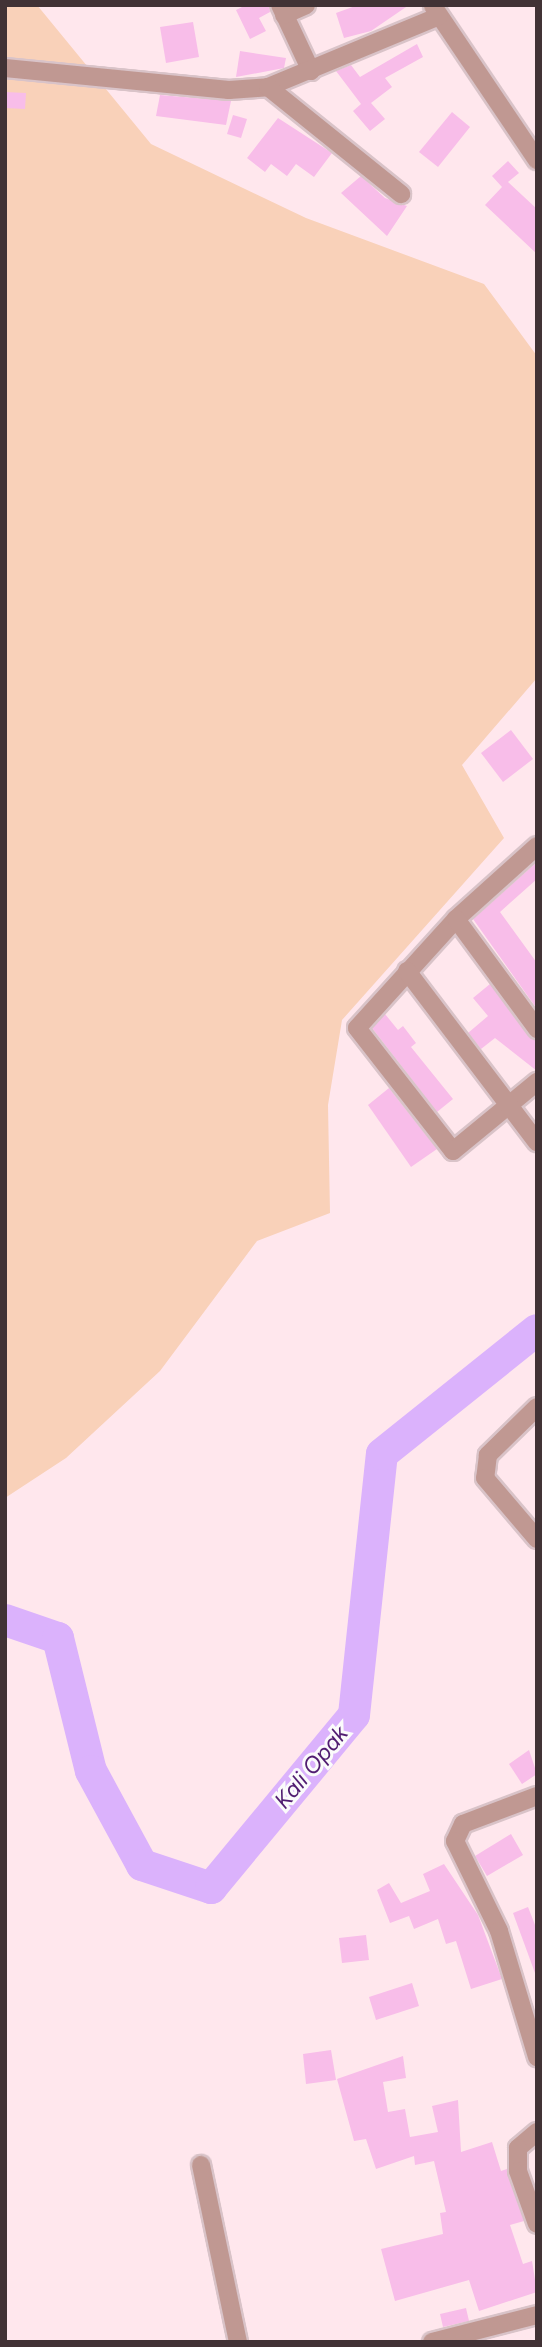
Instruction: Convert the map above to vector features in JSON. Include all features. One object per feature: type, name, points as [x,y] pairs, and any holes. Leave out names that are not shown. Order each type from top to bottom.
[{"type":"street","points":[[306,5],[282,10],[311,71]]},
{"type":"street","points":[[5,68],[229,90],[268,87],[311,71],[348,50],[436,10],[537,160]]},
{"type":"street","points":[[268,87],[401,194]]},
{"type":"street","points":[[537,846],[456,919],[359,1020],[359,1035],[449,1149],[458,1149],[537,1082]]},
{"type":"street","points":[[456,919],[537,1029]]},
{"type":"street","points":[[407,971],[507,1107],[537,1142]]},
{"type":"street","points":[[537,1407],[488,1455],[485,1478],[537,1539]]},
{"type":"street","points":[[537,1796],[463,1824],[455,1841],[499,1931],[537,2057]]},
{"type":"street","points":[[537,2132],[518,2148],[518,2171],[537,2224]]},
{"type":"street","points":[[201,2165],[238,2342]]},
{"type":"street","points":[[432,2342],[537,2315]]},
{"type":"shaded area","points":[[5,5],[37,5],[151,144],[306,218],[484,284],[537,356],[537,678],[462,765],[504,838],[342,1020],[328,1105],[330,1213],[257,1241],[160,1371],[66,1458],[5,1498]]},
{"type":"building","points":[[246,5],[269,5],[270,12],[259,18],[266,31],[250,39],[236,10]]},
{"type":"building","points":[[358,5],[409,5],[371,31],[344,38],[336,13]]},
{"type":"building","points":[[193,22],[199,57],[166,63],[160,27]]},
{"type":"building","points":[[417,44],[423,57],[385,78],[392,87],[371,103],[385,119],[370,131],[353,111],[361,104],[336,71],[351,65],[360,77]]},
{"type":"building","points":[[240,51],[286,58],[284,68],[236,77]]},
{"type":"building","points":[[5,92],[26,93],[25,109],[5,108]]},
{"type":"building","points":[[160,95],[231,101],[226,125],[156,116]]},
{"type":"building","points":[[452,112],[470,127],[438,167],[419,152]]},
{"type":"building","points":[[233,115],[247,119],[241,138],[227,134]]},
{"type":"building","points":[[278,118],[332,153],[314,177],[296,164],[287,176],[271,164],[265,172],[247,158]]},
{"type":"building","points":[[508,161],[519,173],[508,182],[537,209],[537,254],[485,205],[502,187],[492,176]]},
{"type":"building","points":[[361,176],[385,198],[407,206],[387,236],[341,193]]},
{"type":"building","points":[[511,730],[533,759],[503,782],[481,753]]},
{"type":"building","points":[[537,862],[537,879],[500,912],[537,963],[537,1009],[473,919]]},
{"type":"building","points":[[490,984],[537,1040],[537,1071],[495,1038],[481,1049],[468,1033],[488,1016],[473,998]]},
{"type":"building","points":[[385,1014],[398,1030],[403,1026],[416,1043],[411,1047],[453,1099],[437,1112],[372,1028]]},
{"type":"building","points":[[389,1088],[437,1149],[411,1167],[368,1105]]},
{"type":"building","points":[[529,1750],[537,1774],[522,1784],[509,1764]]},
{"type":"building","points":[[511,1834],[523,1855],[487,1876],[475,1856]]},
{"type":"building","points":[[444,1864],[478,1915],[502,1979],[471,1989],[456,1941],[446,1944],[438,1919],[414,1929],[409,1916],[390,1923],[377,1890],[389,1883],[401,1903],[430,1891],[423,1874]]},
{"type":"building","points":[[528,1907],[537,1930],[535,1973],[513,1913]]},
{"type":"building","points":[[366,1935],[369,1960],[342,1963],[339,1938]]},
{"type":"building","points":[[412,1983],[419,2006],[376,2020],[369,1997]]},
{"type":"building","points":[[331,2050],[336,2080],[306,2084],[303,2054]]},
{"type":"building","points":[[403,2056],[406,2078],[383,2082],[388,2112],[405,2109],[410,2137],[438,2132],[432,2106],[458,2100],[461,2152],[492,2142],[501,2171],[507,2169],[524,2221],[510,2225],[523,2264],[532,2261],[537,2292],[479,2311],[469,2280],[395,2301],[381,2249],[443,2234],[440,2213],[446,2212],[434,2161],[415,2165],[414,2156],[376,2169],[366,2139],[354,2141],[337,2079]]},
{"type":"building","points":[[466,2308],[469,2321],[443,2327],[440,2314]]},
{"type":"waterway","name":"Kali Opak","points":[[5,1620],[58,1638],[91,1771],[142,1865],[211,1888],[354,1715],[382,1454],[537,1330]]}]
